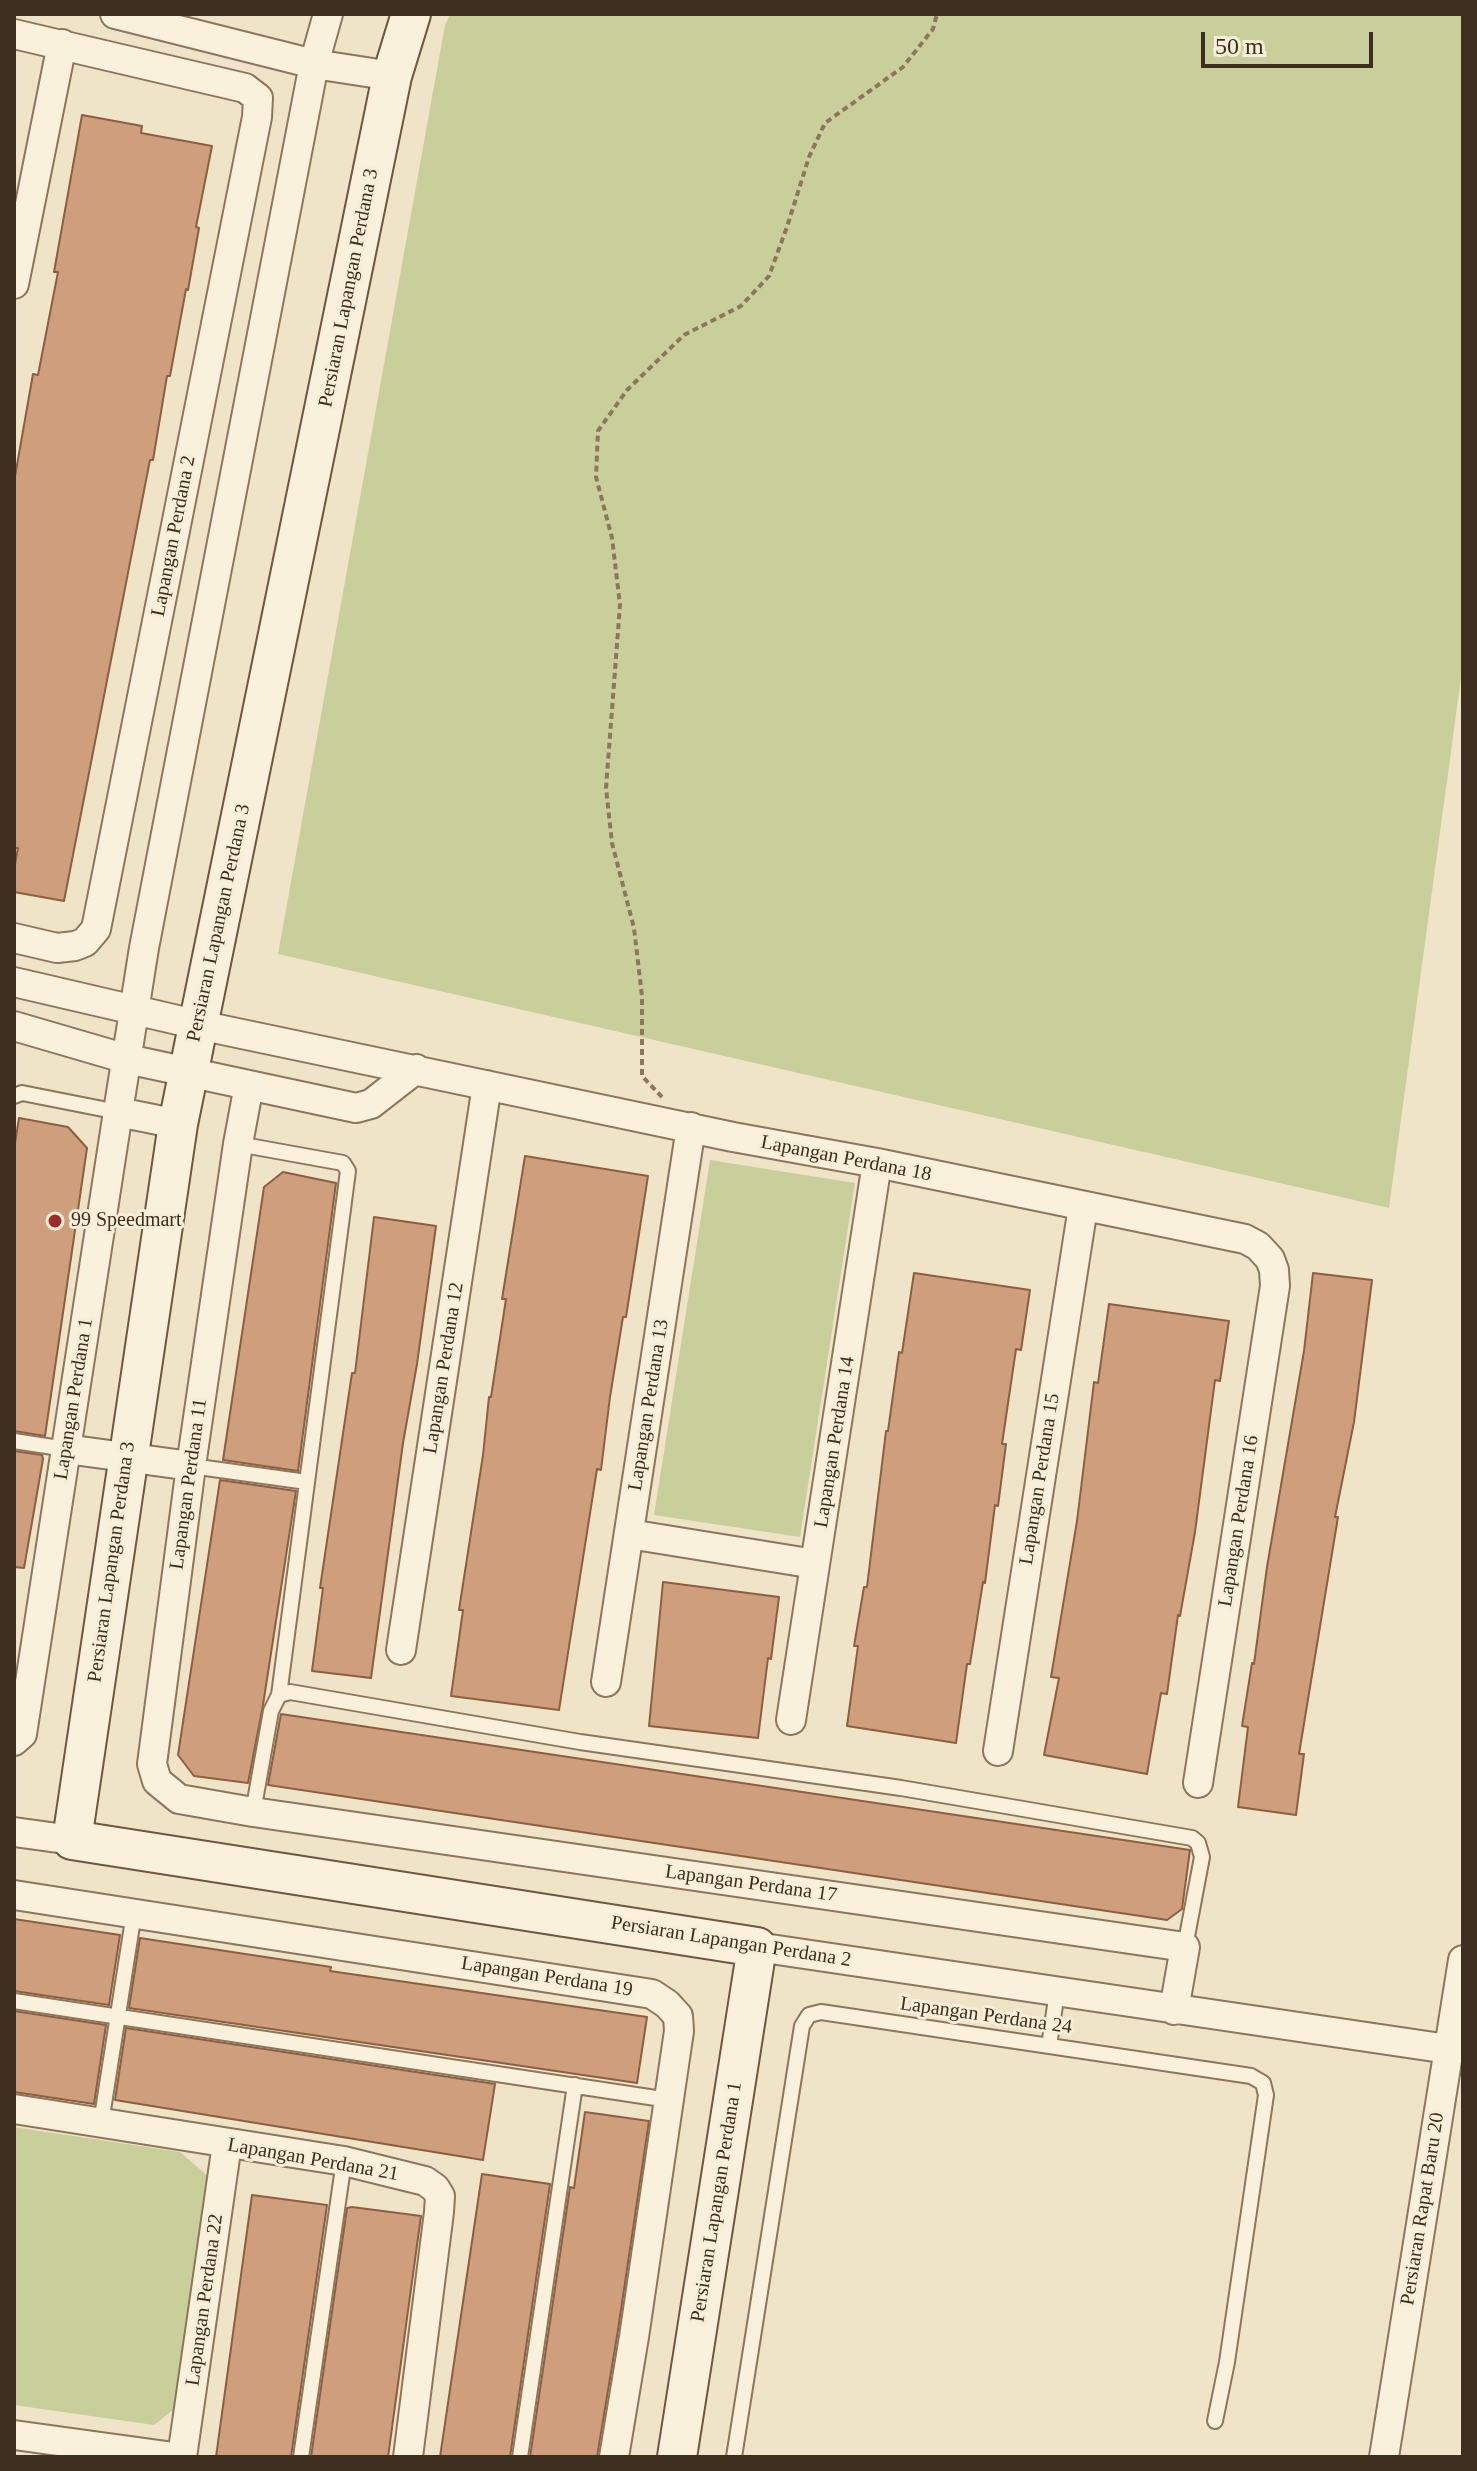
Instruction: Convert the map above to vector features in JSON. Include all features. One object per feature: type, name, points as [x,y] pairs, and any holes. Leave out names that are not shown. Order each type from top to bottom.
[{"type":"street","points":[[115,14],[314,64],[392,76]]},
{"type":"street","points":[[314,64],[328,14]]},
{"type":"street","name":"Persiaran Lapangan Perdana 3","points":[[72,1840],[178,1124],[392,76],[411,14]]},
{"type":"street","points":[[14,34],[62,44],[14,284]]},
{"type":"street","name":"Lapangan Perdana 2","points":[[14,938],[57,948],[85,942],[96,929],[254,133],[258,98],[245,88],[62,44]]},
{"type":"street","name":"Lapangan Perdana 1","points":[[14,1741],[22,1734],[153,902],[314,64]]},
{"type":"street","name":"Lapangan Perdana 18","points":[[14,982],[135,1012],[1245,1239],[1258,1246],[1270,1259]]},
{"type":"street","points":[[14,1026],[127,1059],[356,1108],[371,1104],[416,1069]]},
{"type":"street","name":"Lapangan Perdana 11","points":[[249,1085],[191,1466],[152,1764],[157,1781],[179,1799],[253,1812]]},
{"type":"street","name":"Lapangan Perdana 12","points":[[401,1650],[487,1085]]},
{"type":"street","points":[[118,1112],[178,1124]]},
{"type":"street","name":"Lapangan Perdana 13","points":[[606,1682],[691,1127]]},
{"type":"street","name":"Lapangan Perdana 14","points":[[791,1720],[877,1163]]},
{"type":"street","name":"Lapangan Perdana 15","points":[[998,1751],[1083,1207]]},
{"type":"street","name":"Lapangan Perdana 16","points":[[1198,1783],[1275,1286],[1270,1259]]},
{"type":"street","points":[[66,1449],[191,1466]]},
{"type":"street","points":[[629,1534],[815,1564]]},
{"type":"street","name":"Lapangan Perdana 17","points":[[253,1812],[1185,1947]]},
{"type":"street","name":"Persiaran Lapangan Perdana 2","points":[[14,1832],[757,1947],[1448,2049]]},
{"type":"street","name":"Lapangan Perdana 19","points":[[14,1895],[652,1994],[667,2004],[678,2016],[679,2031],[614,2457]]},
{"type":"street","name":"Persiaran Lapangan Perdana 1","points":[[677,2457],[757,1947]]},
{"type":"street","points":[[1174,2010],[1185,1947]]},
{"type":"street","name":"Persiaran Rapat Baru 20","points":[[1384,2457],[1463,1960]]},
{"type":"street","name":"Lapangan Perdana 21","points":[[14,2109],[344,2161],[425,2181],[435,2188],[440,2196],[408,2457]]},
{"type":"street","name":"Lapangan Perdana 22","points":[[182,2457],[227,2144]]},
{"type":"street","points":[[14,2435],[174,2457]]},
{"type":"lane","points":[[14,1096],[22,1093],[118,1112]]},
{"type":"lane","points":[[238,1144],[343,1163],[348,1171],[279,1695],[271,1711],[253,1812]]},
{"type":"lane","points":[[14,1441],[66,1449]]},
{"type":"lane","points":[[191,1466],[307,1482]]},
{"type":"lane","points":[[279,1695],[290,1692],[580,1742],[901,1788],[1192,1838],[1198,1843],[1202,1857],[1185,1947]]},
{"type":"lane","points":[[101,2123],[134,1913]]},
{"type":"lane","points":[[1049,2046],[1057,1992]]},
{"type":"lane","points":[[14,2001],[669,2100]]},
{"type":"lane","name":"Lapangan Perdana 24","points":[[734,2457],[804,2020],[821,2012],[1251,2076],[1263,2083],[1266,2095],[1227,2362],[1215,2421]]},
{"type":"lane","points":[[520,2457],[575,2085]]},
{"type":"lane","points":[[301,2457],[344,2161]]},
{"type":"path","points":[[691,1127],[642,1076],[642,996],[634,928],[612,843],[606,788],[620,605],[612,538],[596,477],[598,431],[627,390],[684,335],[741,306],[769,276],[809,157],[825,123],[903,67],[933,29],[937,14]]},
{"type":"green space","points":[[450,14],[1463,14],[1463,663],[1389,1208],[278,954],[445,25]]},
{"type":"green space","points":[[710,1160],[855,1183],[800,1537],[654,1515]]},
{"type":"green space","points":[[14,2127],[180,2152],[208,2176],[173,2410],[154,2425],[14,2405]]},
{"type":"building","points":[[82,115],[142,126],[141,133],[212,146],[196,227],[199,228],[188,290],[170,376],[167,376],[153,460],[150,460],[64,901],[14,892],[18,848],[14,848],[14,482],[33,374],[38,375],[58,272],[54,272]]},
{"type":"building","points":[[19,1118],[68,1127],[87,1148],[45,1436],[14,1431],[14,1149]]},
{"type":"building","points":[[525,1156],[648,1176],[559,1710],[451,1696],[463,1610],[459,1610]]},
{"type":"building","points":[[283,1172],[336,1183],[298,1471],[223,1460],[264,1187]]},
{"type":"building","points":[[374,1217],[436,1226],[371,1678],[312,1671],[323,1588],[320,1588],[352,1373],[355,1373]]},
{"type":"building","points":[[914,1273],[1030,1290],[1021,1350],[1016,1349],[1002,1444],[1006,1444],[998,1506],[995,1505],[985,1583],[970,1664],[967,1664],[956,1743],[847,1726],[858,1646],[854,1646],[864,1587],[867,1587],[886,1431]]},
{"type":"building","points":[[1313,1273],[1372,1280],[1354,1422],[1335,1517],[1338,1517],[1299,1754],[1304,1754],[1296,1815],[1238,1807],[1248,1727],[1242,1726],[1304,1351]]},
{"type":"building","points":[[1109,1304],[1229,1321],[1220,1381],[1215,1380],[1195,1532],[1178,1615],[1167,1694],[1161,1693],[1147,1774],[1044,1755],[1059,1678],[1051,1677],[1077,1521],[1094,1382],[1098,1383]]},
{"type":"building","points":[[14,1451],[42,1455],[43,1459],[24,1568],[14,1567]]},
{"type":"building","points":[[220,1480],[296,1491],[248,1783],[194,1776],[178,1755]]},
{"type":"building","points":[[663,1582],[779,1597],[758,1738],[649,1726]]},
{"type":"building","points":[[281,1714],[1190,1850],[1182,1909],[1167,1920],[268,1785]]},
{"type":"building","points":[[14,1919],[120,1935],[109,2005],[14,1991]]},
{"type":"building","points":[[140,1938],[331,1967],[330,1971],[647,2017],[637,2083],[129,2008]]},
{"type":"building","points":[[14,2011],[106,2025],[94,2104],[14,2092]]},
{"type":"building","points":[[126,2028],[495,2084],[483,2160],[115,2100]]},
{"type":"building","points":[[585,2112],[649,2121],[618,2330],[597,2457],[530,2457],[570,2187],[574,2188]]},
{"type":"building","points":[[482,2174],[550,2184],[510,2457],[440,2457]]},
{"type":"building","points":[[252,2195],[327,2205],[291,2457],[216,2457]]},
{"type":"building","points":[[347,2208],[421,2216],[388,2457],[311,2457]]},
{"type":"place","name":"99 Speedmart","points":[[55,1221]]}]
